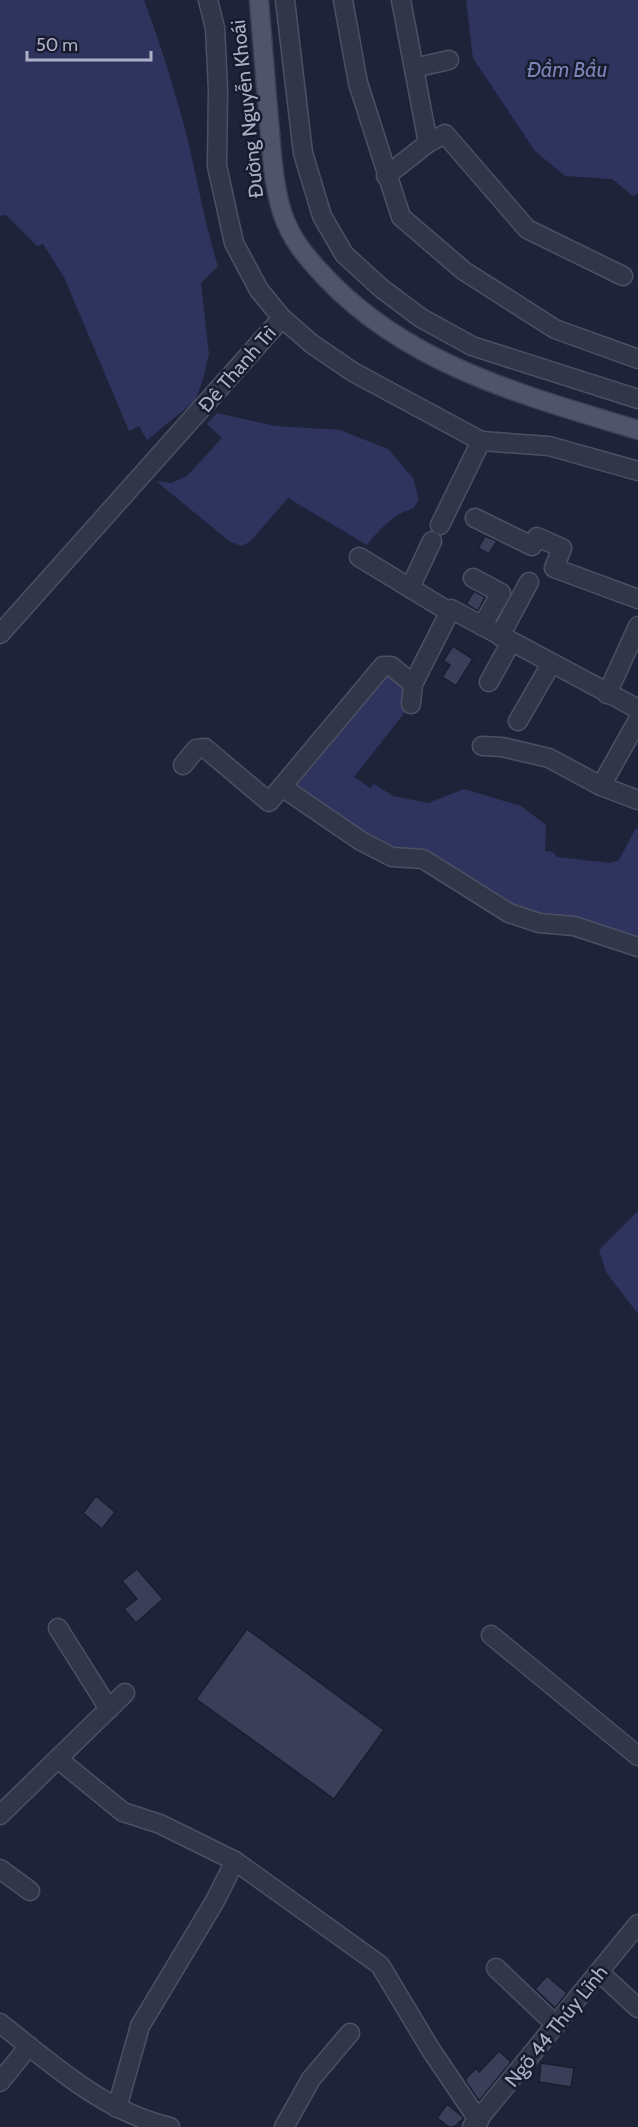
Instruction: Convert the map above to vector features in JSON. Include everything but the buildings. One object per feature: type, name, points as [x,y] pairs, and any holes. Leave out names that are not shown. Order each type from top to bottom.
[{"type":"main road","name":"Đường Nguyễn Khoái","points":[[259,0],[274,182],[283,214],[296,245],[340,292],[376,323],[409,344],[461,371],[521,394],[638,430]]},
{"type":"street","points":[[208,0],[215,38],[217,166],[234,243],[258,290],[282,318]]},
{"type":"street","points":[[285,0],[303,153],[322,216],[344,254],[381,288],[421,318],[472,346],[638,399]]},
{"type":"street","points":[[343,0],[358,83],[401,217],[464,271],[555,329],[638,359]]},
{"type":"street","points":[[401,0],[428,143]]},
{"type":"street","points":[[414,68],[449,60]]},
{"type":"street","points":[[386,176],[428,143],[445,134],[527,229],[623,276]]},
{"type":"street","name":"Đê Thanh Trì","points":[[0,634],[282,318],[312,344],[353,372],[482,441],[549,446],[638,471]]},
{"type":"street","points":[[410,588],[482,441]]},
{"type":"street","points":[[476,518],[532,546],[537,537],[562,548],[554,568],[638,599]]},
{"type":"street","points":[[359,557],[448,611],[451,609],[638,709]]},
{"type":"street","points":[[474,578],[501,593],[482,626]]},
{"type":"street","points":[[489,682],[529,582]]},
{"type":"street","points":[[411,704],[413,684],[448,611]]},
{"type":"street","points":[[607,694],[638,626]]},
{"type":"street","points":[[518,720],[551,664]]},
{"type":"street","points":[[183,765],[196,749],[205,748],[269,802],[382,666],[391,666],[413,684]]},
{"type":"street","points":[[601,786],[638,720]]},
{"type":"street","points":[[482,746],[502,747],[549,758],[601,786],[638,800]]},
{"type":"street","points":[[282,787],[361,841],[392,857],[423,859],[509,913],[539,923],[574,926],[638,947]]},
{"type":"street","points":[[58,1628],[108,1709]]},
{"type":"street","points":[[491,1635],[638,1756]]},
{"type":"street","points":[[0,1815],[125,1693]]},
{"type":"street","points":[[58,1759],[123,1812],[160,1824],[235,1861],[380,1965],[475,2124]]},
{"type":"street","points":[[117,2108],[140,2026],[215,1901],[235,1861]]},
{"type":"street","points":[[0,1869],[30,1891]]},
{"type":"street","name":"Ngõ 44 Thúy Lĩnh","points":[[475,2124],[638,1924]]},
{"type":"street","points":[[496,1968],[556,2025]]},
{"type":"street","points":[[599,1972],[638,2008]]},
{"type":"street","points":[[0,2024],[83,2090],[146,2125],[170,2127]]},
{"type":"street","points":[[284,2127],[311,2079],[350,2033]]},
{"type":"street","points":[[0,2082],[29,2046]]},
{"type":"water","points":[[0,0],[144,0],[162,52],[192,157],[205,220],[218,266],[201,283],[209,354],[195,401],[147,440],[139,426],[129,431],[64,277],[43,244],[37,246],[6,215],[0,216]]},
{"type":"water","name":"Đầm Bầu","points":[[466,0],[638,0],[638,193],[633,196],[612,179],[565,176],[535,151],[473,58]]},
{"type":"water","points":[[217,413],[275,426],[340,430],[388,449],[413,478],[419,499],[414,508],[399,514],[367,545],[288,498],[250,542],[241,546],[229,541],[156,481],[171,483],[187,476],[222,438],[207,424]]},
{"type":"water","points":[[393,675],[405,686],[405,712],[354,777],[370,788],[374,784],[393,796],[428,803],[464,789],[521,806],[546,825],[545,851],[553,852],[557,857],[610,863],[619,860],[636,828],[638,829],[638,944],[538,920],[426,856],[389,854],[290,782],[380,676]]},
{"type":"water","points":[[638,1211],[638,1314],[606,1272],[599,1250]]}]
